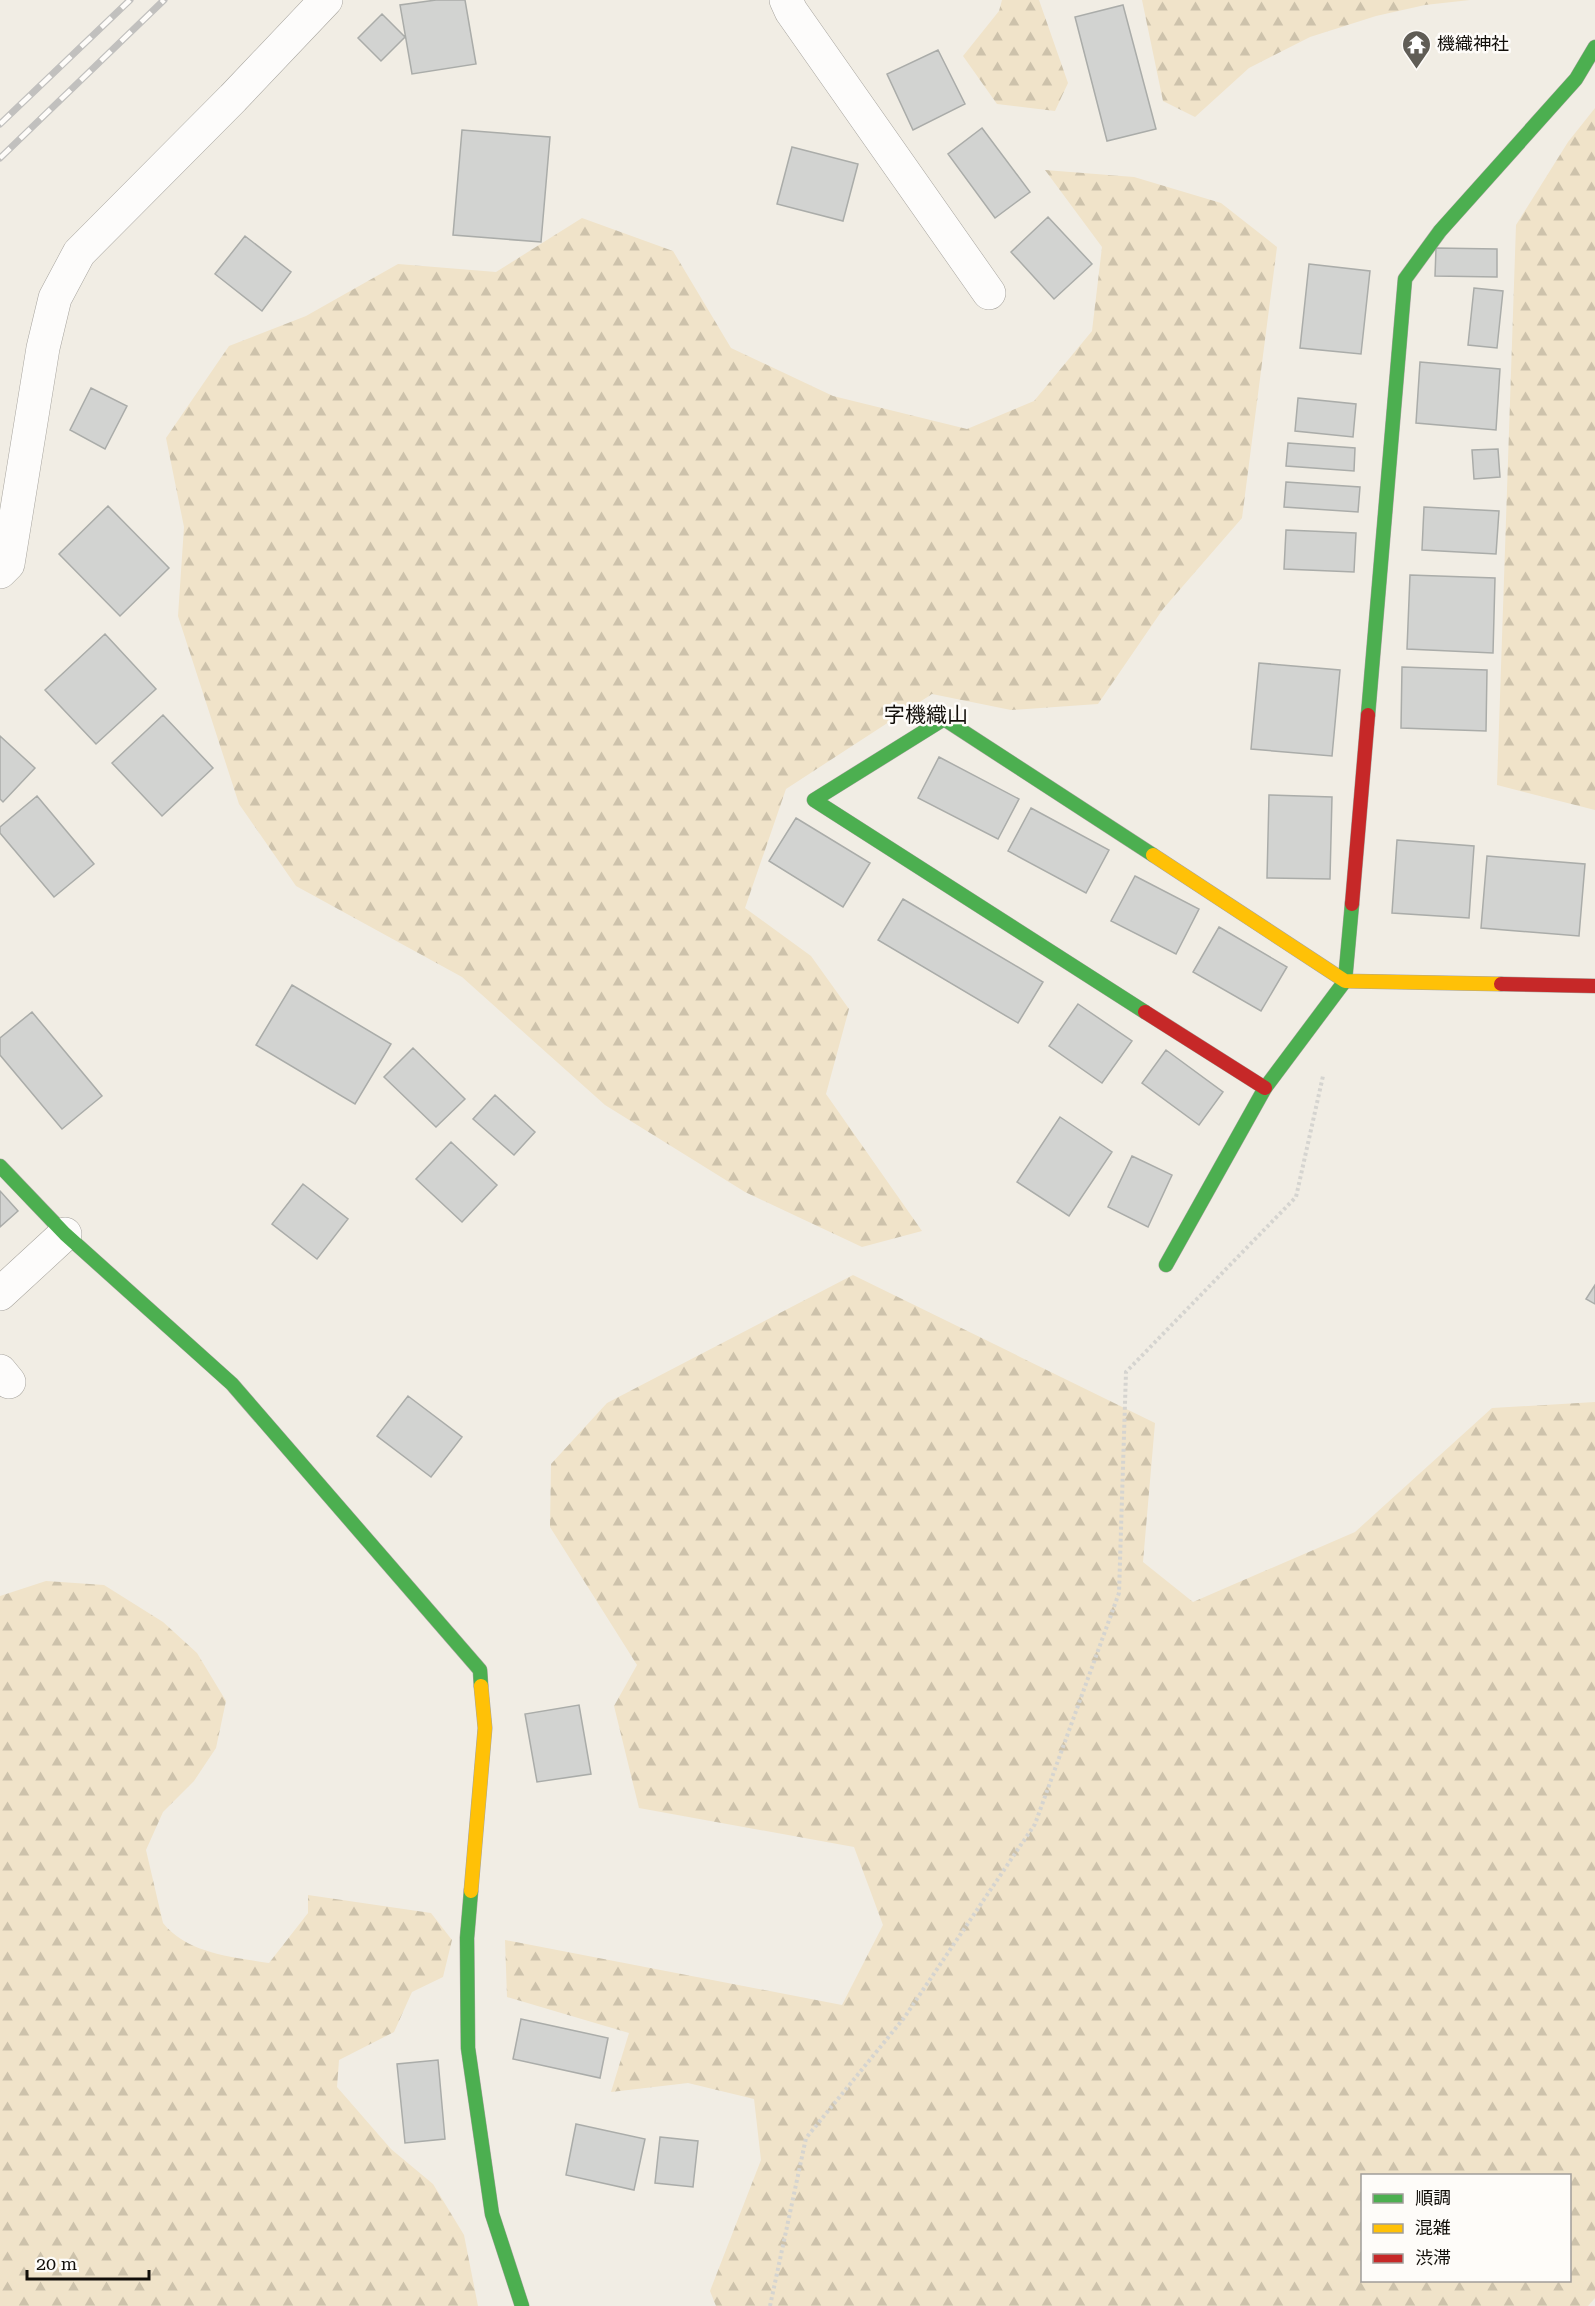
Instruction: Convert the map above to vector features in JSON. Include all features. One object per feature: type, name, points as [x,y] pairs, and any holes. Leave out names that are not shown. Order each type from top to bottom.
[{"type":"street","points":[[0,572],[8,564],[43,348],[55,298],[79,253],[233,98],[326,0]]},
{"type":"street","points":[[786,0],[791,11],[989,293]]},
{"type":"street","points":[[1166,1265],[1265,1088],[1345,981],[1406,279],[1440,231],[1576,79],[1595,47]]},
{"type":"street","points":[[1265,1088],[814,800],[944,719],[1345,981],[1595,986]]},
{"type":"street","points":[[0,1166],[65,1234],[232,1384],[480,1670],[485,1728],[467,1938],[468,2048],[492,2214],[522,2306]]},
{"type":"street","points":[[0,1294],[65,1234]]},
{"type":"path","points":[[770,2306],[806,2138],[904,2018],[1035,1824],[1119,1593],[1126,1372],[1296,1197],[1324,1072]]},
{"type":"green space","points":[[1002,0],[1039,0],[1068,83],[1055,111],[997,104],[963,56],[999,11]]},
{"type":"green space","points":[[1142,0],[1470,0],[1425,5],[1376,16],[1310,37],[1249,68],[1195,117],[1163,101]]},
{"type":"green space","points":[[1595,108],[1595,810],[1497,785],[1516,225],[1568,142]]},
{"type":"green space","points":[[1045,170],[1134,177],[1221,203],[1277,247],[1242,518],[1163,609],[1098,704],[1011,710],[932,694],[786,789],[745,908],[811,956],[849,1009],[826,1094],[922,1231],[862,1247],[745,1192],[605,1105],[462,977],[296,886],[239,804],[178,616],[184,527],[166,438],[229,346],[306,316],[398,264],[496,272],[582,218],[673,251],[731,348],[833,396],[967,429],[1034,401],[1092,331],[1102,247]]},
{"type":"green space","points":[[853,1275],[1155,1423],[1143,1562],[1193,1602],[1355,1532],[1492,1408],[1595,1402],[1595,2298],[1588,2306],[716,2306],[710,2291],[761,2160],[754,2099],[688,2083],[611,2092],[629,2033],[507,1997],[505,1940],[842,2005],[883,1925],[854,1847],[639,1808],[614,1706],[637,1665],[550,1527],[551,1464],[607,1403]]},
{"type":"green space","points":[[46,1581],[104,1585],[163,1622],[197,1653],[226,1701],[216,1748],[194,1781],[163,1812],[146,1850],[163,1923],[173,1933],[198,1948],[226,1956],[269,1963],[308,1913],[308,1895],[431,1913],[452,1940],[443,1977],[412,1992],[394,2032],[339,2060],[337,2087],[391,2149],[433,2184],[464,2235],[478,2306],[0,2306],[0,1596]]},
{"type":"building","points":[[436,0],[465,0],[476,64],[412,74],[400,5]]},
{"type":"building","points":[[1123,5],[1156,129],[1107,141],[1075,17]]},
{"type":"building","points":[[382,14],[405,37],[381,61],[358,38]]},
{"type":"building","points":[[938,50],[965,104],[913,130],[887,74]]},
{"type":"building","points":[[982,128],[1030,192],[995,218],[948,154]]},
{"type":"building","points":[[462,130],[550,137],[541,242],[453,235]]},
{"type":"building","points":[[792,147],[858,164],[843,221],[777,204]]},
{"type":"building","points":[[1048,217],[1092,264],[1054,299],[1011,252]]},
{"type":"building","points":[[245,236],[291,272],[262,311],[215,274]]},
{"type":"building","points":[[1436,248],[1497,249],[1497,277],[1435,276]]},
{"type":"building","points":[[1309,264],[1370,271],[1361,354],[1300,348]]},
{"type":"building","points":[[1474,288],[1503,291],[1497,348],[1468,345]]},
{"type":"building","points":[[1420,362],[1500,369],[1496,430],[1416,423]]},
{"type":"building","points":[[91,388],[127,406],[105,449],[70,430]]},
{"type":"building","points":[[1298,398],[1356,404],[1353,437],[1295,431]]},
{"type":"building","points":[[1288,443],[1355,448],[1354,471],[1286,466]]},
{"type":"building","points":[[1498,449],[1500,477],[1474,479],[1472,450]]},
{"type":"building","points":[[1286,482],[1360,487],[1358,512],[1284,507]]},
{"type":"building","points":[[108,506],[169,568],[120,616],[59,554]]},
{"type":"building","points":[[1424,507],[1499,511],[1496,554],[1422,550]]},
{"type":"building","points":[[1286,530],[1356,533],[1354,572],[1284,569]]},
{"type":"building","points":[[1410,575],[1495,578],[1493,653],[1407,649]]},
{"type":"building","points":[[105,634],[156,689],[96,744],[45,690]]},
{"type":"building","points":[[1259,663],[1340,670],[1332,756],[1251,749]]},
{"type":"building","points":[[1402,667],[1487,670],[1486,731],[1401,728]]},
{"type":"building","points":[[163,715],[213,768],[162,816],[112,763]]},
{"type":"building","points":[[0,736],[35,768],[3,802],[0,799]]},
{"type":"building","points":[[939,757],[1019,799],[998,839],[918,798]]},
{"type":"building","points":[[1269,795],[1332,797],[1330,879],[1267,878]]},
{"type":"building","points":[[37,796],[94,864],[54,897],[0,833],[0,827]]},
{"type":"building","points":[[1031,808],[1109,850],[1086,893],[1008,851]]},
{"type":"building","points":[[796,818],[870,863],[843,907],[769,861]]},
{"type":"building","points":[[1397,840],[1474,846],[1469,918],[1392,913]]},
{"type":"building","points":[[1487,856],[1585,864],[1579,936],[1481,928]]},
{"type":"building","points":[[1135,876],[1199,909],[1176,954],[1111,921]]},
{"type":"building","points":[[903,899],[1043,982],[1018,1023],[878,940]]},
{"type":"building","points":[[1219,927],[1287,967],[1261,1011],[1193,972]]},
{"type":"building","points":[[292,985],[391,1044],[355,1104],[256,1045]]},
{"type":"building","points":[[1078,1004],[1132,1041],[1102,1083],[1049,1046]]},
{"type":"building","points":[[32,1012],[102,1096],[62,1129],[0,1055],[0,1038]]},
{"type":"building","points":[[413,1048],[465,1099],[436,1127],[384,1077]]},
{"type":"building","points":[[1166,1050],[1223,1092],[1199,1125],[1142,1083]]},
{"type":"building","points":[[495,1095],[535,1132],[514,1155],[473,1119]]},
{"type":"building","points":[[1060,1117],[1112,1152],[1069,1216],[1017,1182]]},
{"type":"building","points":[[451,1142],[497,1185],[462,1222],[416,1179]]},
{"type":"building","points":[[1132,1156],[1172,1175],[1148,1227],[1108,1207]]},
{"type":"building","points":[[303,1184],[348,1219],[317,1259],[272,1224]]},
{"type":"building","points":[[0,1191],[18,1211],[0,1227]]},
{"type":"building","points":[[1595,1285],[1595,1304],[1586,1299]]},
{"type":"building","points":[[408,1396],[462,1437],[431,1477],[377,1436]]},
{"type":"building","points":[[579,1705],[591,1774],[537,1782],[525,1714]]},
{"type":"building","points":[[521,2019],[608,2038],[600,2078],[513,2059]]},
{"type":"building","points":[[438,2060],[445,2139],[405,2143],[397,2064]]},
{"type":"building","points":[[576,2124],[645,2139],[634,2190],[566,2175]]},
{"type":"building","points":[[660,2137],[698,2141],[693,2187],[655,2183]]},
{"type":"railway","points":[[0,124],[130,0]]},
{"type":"railway","points":[[0,158],[164,0]]},
{"type":"traffic: fast","points":[[1368,715],[1405,279],[1440,231],[1576,79],[1595,47]]},
{"type":"traffic: fast","points":[[1145,1012],[814,800],[944,719],[1153,855]]},
{"type":"traffic: fast","points":[[1166,1265],[1265,1088],[1345,981],[1352,904]]},
{"type":"traffic: fast","points":[[0,1166],[65,1234],[232,1384],[480,1670],[481,1686]]},
{"type":"traffic: fast","points":[[471,1891],[467,1938],[468,2048],[492,2214],[522,2306]]},
{"type":"traffic: slow","points":[[1153,855],[1345,981],[1501,984]]},
{"type":"traffic: slow","points":[[471,1891],[485,1728],[481,1686]]},
{"type":"traffic: jam","points":[[1352,904],[1368,715]]},
{"type":"traffic: jam","points":[[1501,984],[1595,986]]},
{"type":"traffic: jam","points":[[1145,1012],[1265,1088]]},
{"type":"place","name":"機織神社","points":[[1416,70]]},
{"type":"district","name":"字機織山","points":[[926,715]]}]
